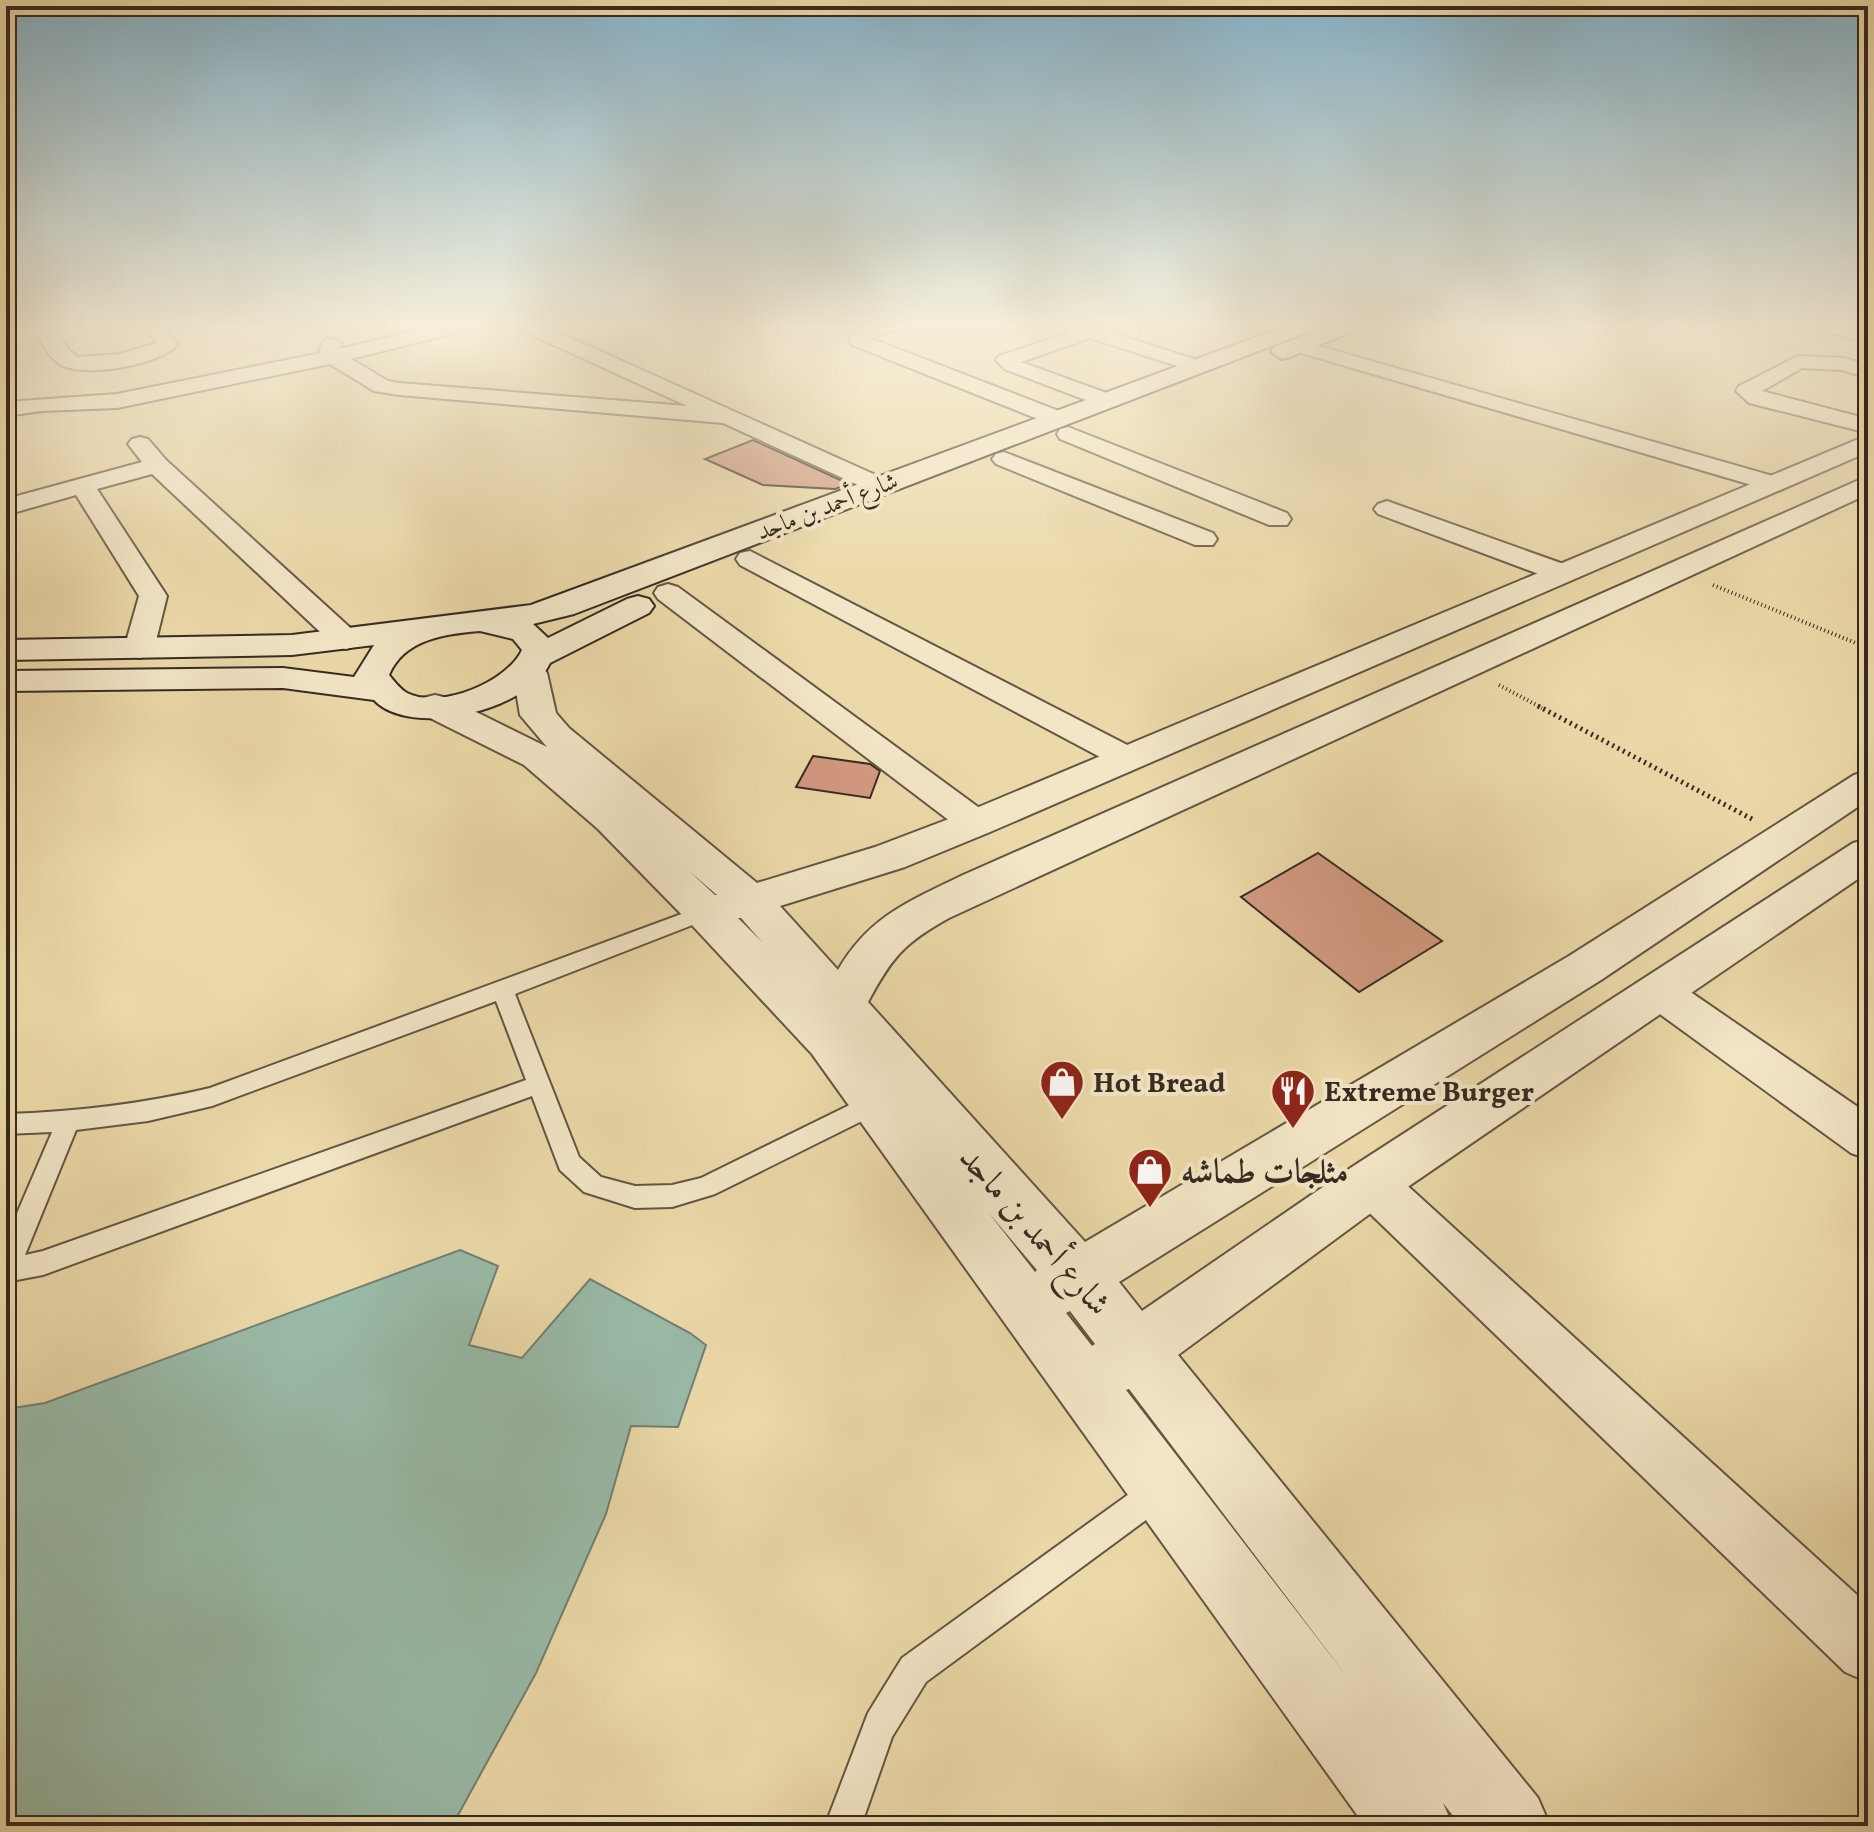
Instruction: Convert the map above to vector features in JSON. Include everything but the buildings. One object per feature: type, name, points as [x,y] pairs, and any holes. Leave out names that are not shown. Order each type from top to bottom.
[{"type":"street","points":[[668,411],[733,417]]},
{"type":"street","points":[[721,411],[880,486]]},
{"type":"street","points":[[1027,411],[1278,519]]},
{"type":"street","name":"شارع أحمد بن ماجد","points":[[1085,411],[1004,459],[668,593],[535,664],[538,715],[556,736],[750,900],[833,1020],[892,1093],[1078,1276],[1161,1490],[1406,1823]]},
{"type":"street","name":"شارع أحمد بن ماجد","points":[[435,627],[531,615],[563,607],[880,486],[1098,411]]},
{"type":"street","points":[[1550,411],[1771,483]]},
{"type":"street","points":[[1810,411],[1868,426]]},
{"type":"street","points":[[706,912],[890,857],[976,823],[1868,443]]},
{"type":"street","points":[[6,507],[82,486],[149,455],[346,640]]},
{"type":"street","points":[[1004,459],[1204,539]]},
{"type":"street","points":[[833,1020],[871,954],[897,929],[978,885],[1868,484]]},
{"type":"street","points":[[82,486],[153,596],[139,649]]},
{"type":"street","points":[[1387,509],[1562,573]]},
{"type":"street","points":[[750,559],[1127,758]]},
{"type":"street","points":[[668,593],[976,823]]},
{"type":"street","points":[[6,681],[283,678],[377,690],[400,703],[435,706],[463,704],[491,696],[535,664],[537,641],[524,631],[505,624],[480,621]]},
{"type":"street","points":[[6,650],[292,645],[435,627]]},
{"type":"street","points":[[377,690],[371,677],[375,662],[399,642],[435,627]]},
{"type":"street","name":"شارع أحمد بن ماجد","points":[[435,706],[537,757],[612,820],[706,912],[833,1020]]},
{"type":"street","points":[[1027,1308],[1585,968],[1868,783]]},
{"type":"street","points":[[978,885],[946,878],[939,867],[943,855],[1054,789]]},
{"type":"street","points":[[1112,1368],[1371,1183],[1661,993],[1868,852]]},
{"type":"street","points":[[1661,993],[1868,1139]]},
{"type":"street","name":"شارع أحمد بن ماجد","points":[[892,1093],[1027,1308],[1112,1368],[1510,1826]]},
{"type":"street","points":[[1371,1183],[1868,1649]]},
{"type":"lane","points":[[6,1124],[68,1122],[148,1112],[212,1097],[503,991],[706,912]]},
{"type":"lane","points":[[503,991],[569,1163],[593,1185],[635,1197],[672,1196],[706,1187],[892,1093]]},
{"type":"lane","points":[[6,1270],[43,1263],[537,1085]]},
{"type":"lane","points":[[6,1270],[68,1122]]},
{"type":"lane","points":[[843,1826],[864,1758],[892,1697],[914,1670],[1161,1490]]},
{"type":"path","points":[[1677,570],[1868,648]]},
{"type":"path","points":[[1461,666],[1785,836]]},
{"type":"shaded area","points":[[460,1250],[498,1266],[469,1345],[522,1358],[590,1279],[690,1333],[706,1345],[678,1427],[631,1426],[606,1514],[536,1673],[452,1826],[6,1826],[6,1409],[45,1403]]},
{"type":"place","name":"Hot Bread","points":[[1062,1121]]},
{"type":"place","name":"Extreme Burger","points":[[1293,1130]]},
{"type":"place","name":"مثلجات طماشه","points":[[1150,1209]]}]
